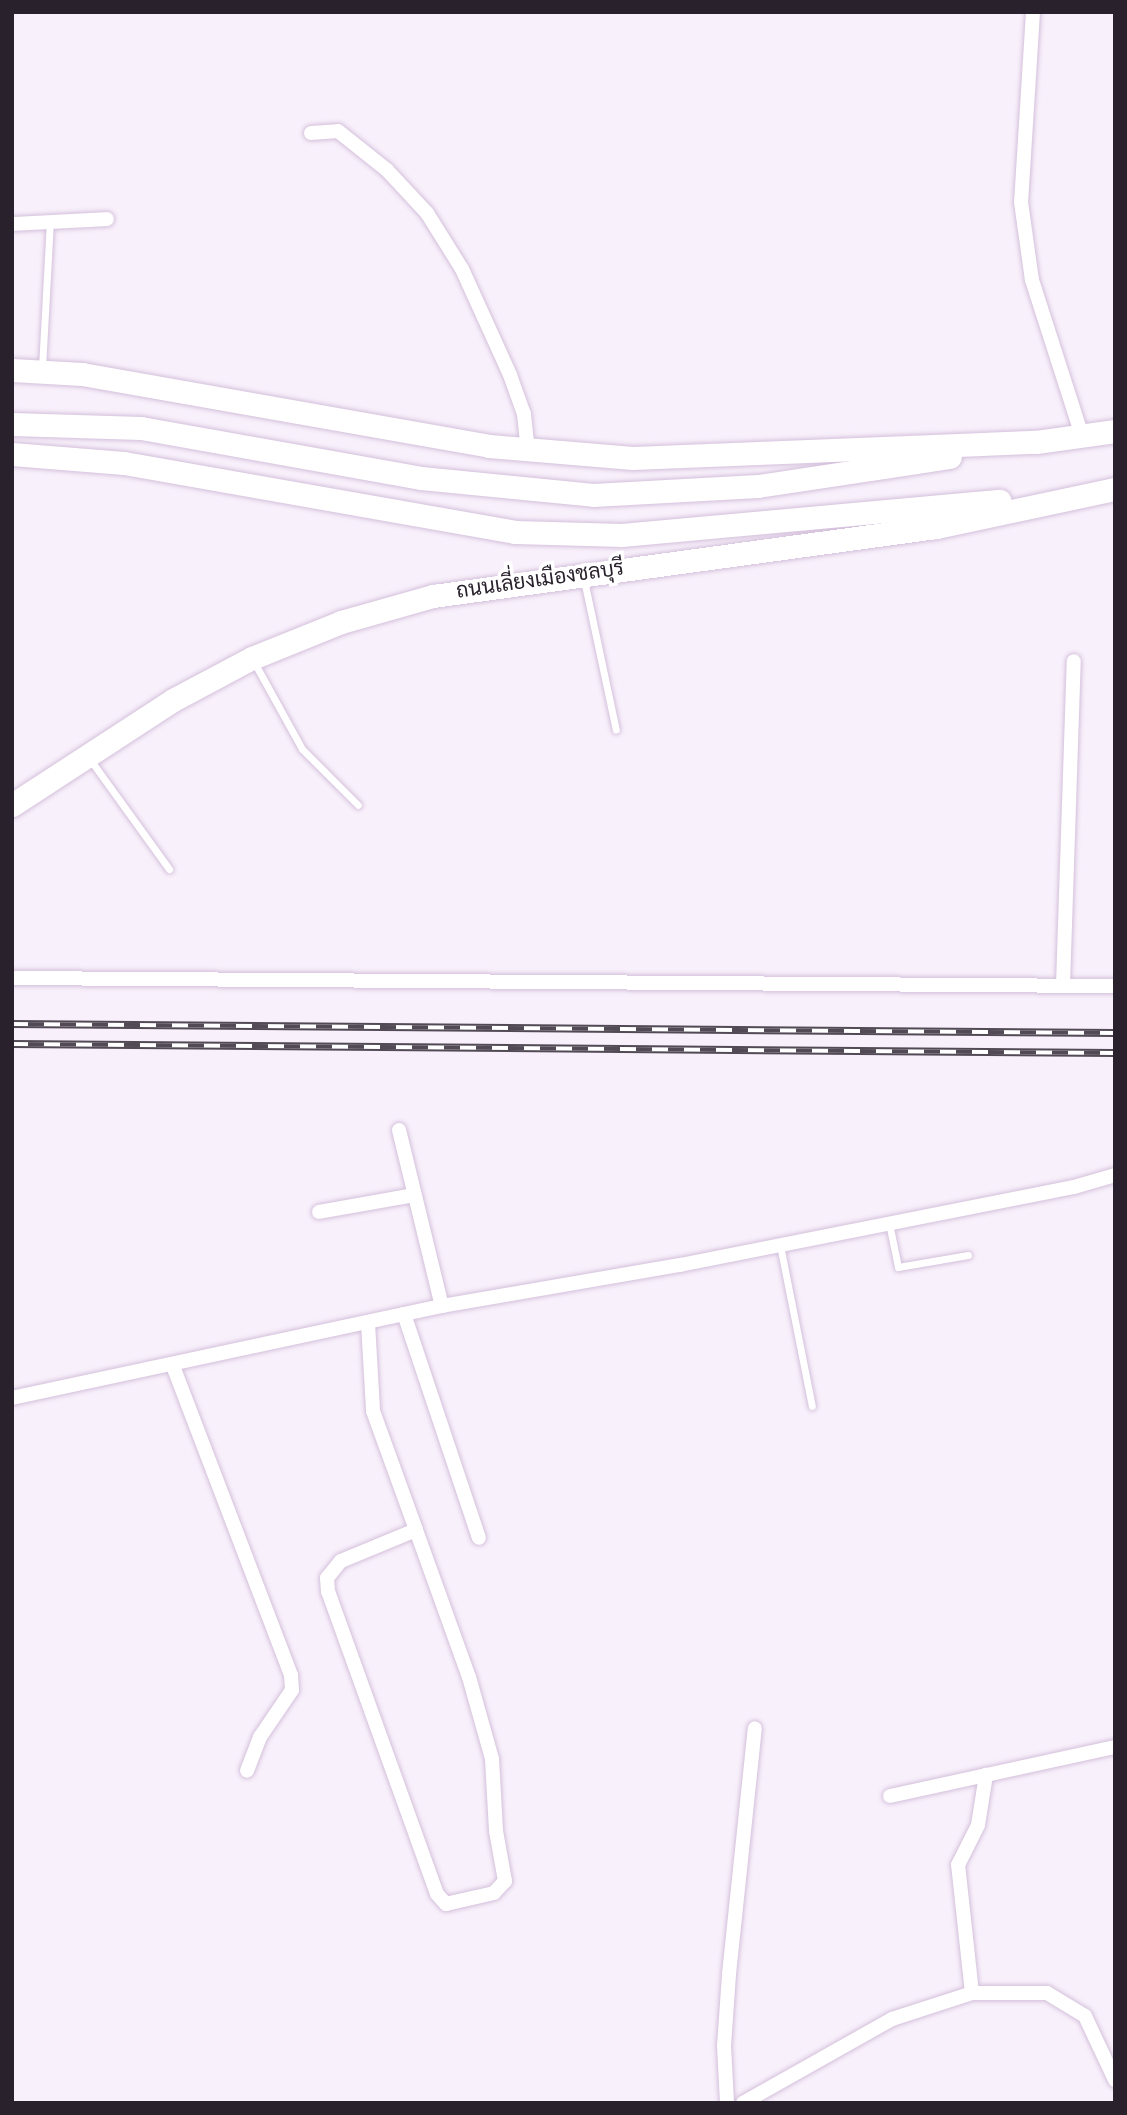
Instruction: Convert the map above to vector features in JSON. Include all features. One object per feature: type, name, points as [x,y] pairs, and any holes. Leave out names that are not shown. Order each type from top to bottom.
[{"type":"highway","points":[[12,370],[82,374],[528,450],[633,458],[1037,442]]},
{"type":"highway","points":[[12,424],[141,428],[421,478],[593,495],[758,486],[1115,431]]},
{"type":"highway","points":[[12,454],[124,463],[515,532],[635,534],[1112,490]]},
{"type":"highway","name":"ถนนเลี่ยงเมืองชลบุรี","points":[[12,805],[86,754],[252,658],[341,622],[433,596],[583,572],[936,527],[1112,490]]},
{"type":"street","points":[[1033,12],[1021,202],[1032,280],[1083,436]]},
{"type":"street","points":[[312,133],[338,131],[387,170],[427,213],[462,269],[510,375],[524,414],[528,450]]},
{"type":"street","points":[[12,224],[107,219]]},
{"type":"street","points":[[1063,985],[1074,661]]},
{"type":"street","points":[[12,978],[1115,986]]},
{"type":"street","points":[[399,1130],[442,1306]]},
{"type":"street","points":[[12,1398],[173,1366],[442,1306],[1074,1188],[1115,1175]]},
{"type":"street","points":[[318,1212],[414,1195]]},
{"type":"street","points":[[404,1314],[479,1538]]},
{"type":"street","points":[[368,1324],[373,1411],[416,1530],[469,1677],[492,1759],[496,1831],[505,1861],[505,1881],[494,1893],[446,1904],[437,1894],[328,1592],[327,1578],[341,1561],[416,1530]]},
{"type":"street","points":[[173,1366],[291,1675],[292,1690],[260,1737],[247,1770]]},
{"type":"street","points":[[727,2103],[724,2046],[729,1974],[755,1728]]},
{"type":"street","points":[[890,1796],[1115,1747]]},
{"type":"street","points":[[972,1993],[958,1865],[978,1825],[986,1775]]},
{"type":"street","points":[[743,2103],[892,2019],[972,1993],[1047,1993],[1085,2016],[1115,2080]]},
{"type":"lane","points":[[42,372],[50,222]]},
{"type":"lane","points":[[583,572],[616,730]]},
{"type":"lane","points":[[252,658],[302,749],[358,804]]},
{"type":"lane","points":[[86,754],[169,869]]},
{"type":"lane","points":[[889,1223],[898,1268],[968,1255]]},
{"type":"lane","points":[[780,1244],[812,1406]]},
{"type":"railway","points":[[12,1024],[1115,1033]]},
{"type":"railway","points":[[12,1044],[1115,1053]]}]
